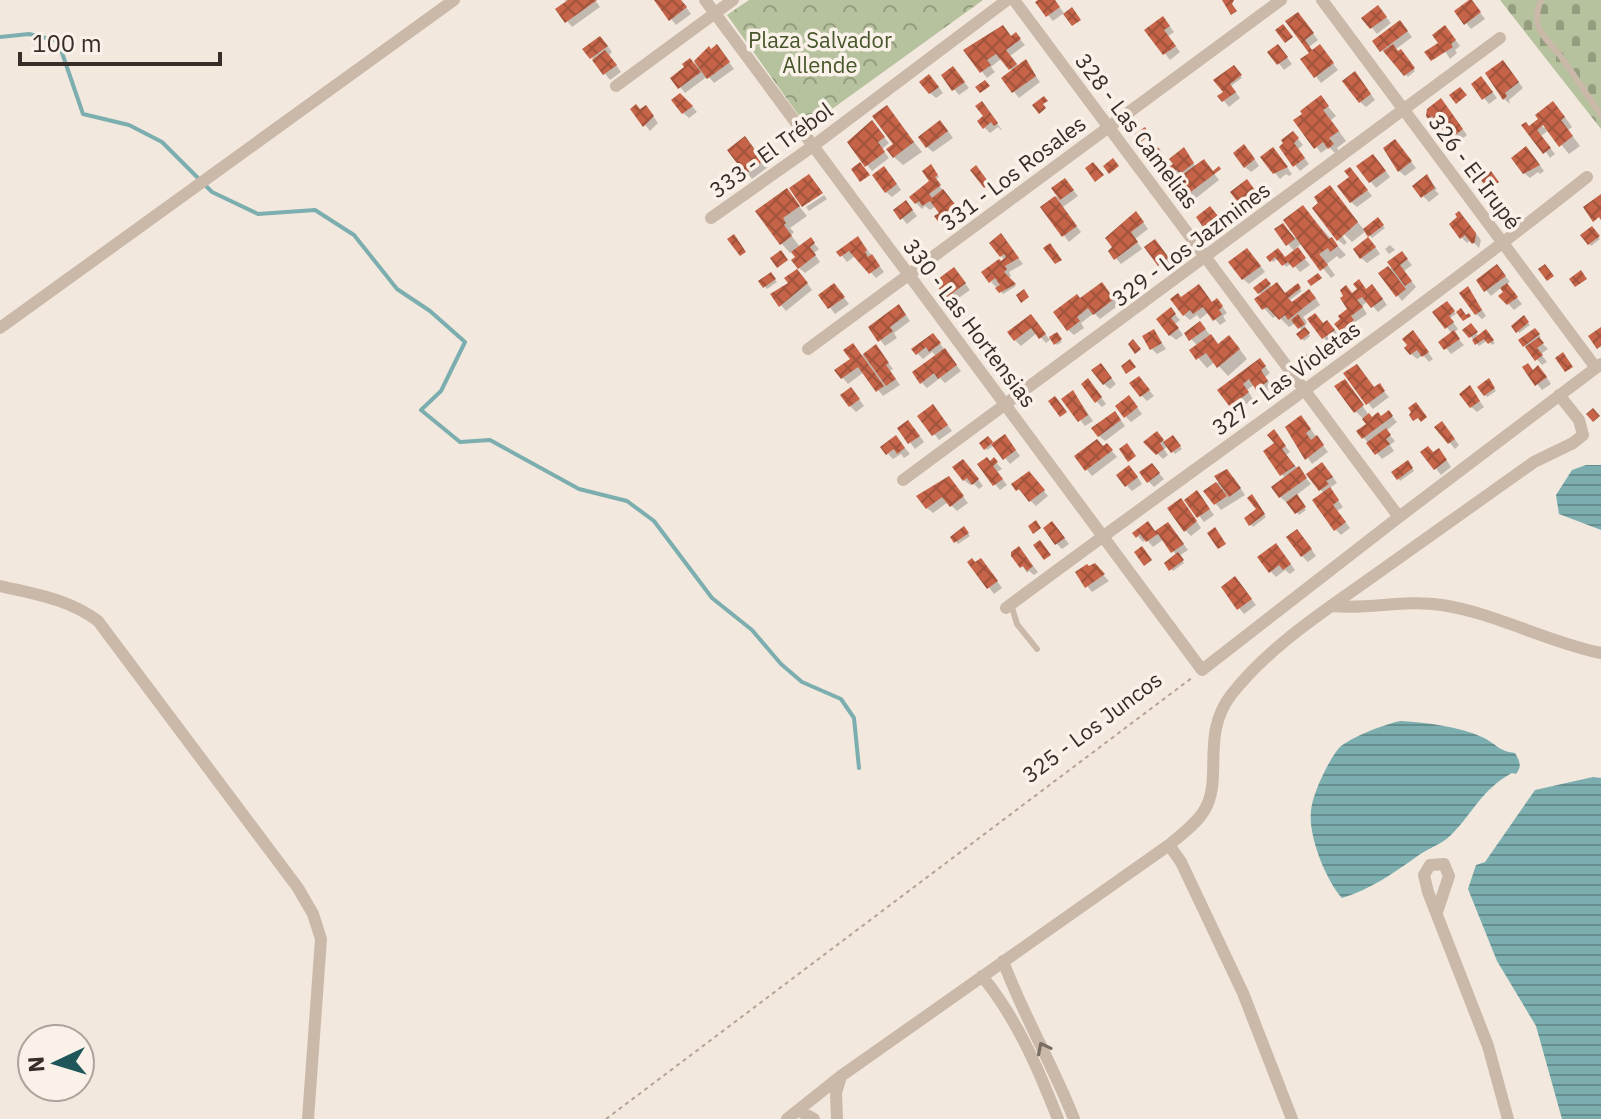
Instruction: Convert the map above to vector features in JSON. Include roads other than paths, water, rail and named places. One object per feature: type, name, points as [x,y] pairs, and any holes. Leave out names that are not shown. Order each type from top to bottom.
[{"type":"street","points":[[0,328],[454,0]]},
{"type":"street","name":"330 - Las Hortensias","points":[[705,0],[1202,670],[1399,517]]},
{"type":"street","points":[[616,86],[733,0]]},
{"type":"street","name":"333 - El Trébol","points":[[711,218],[813,146],[1007,0]]},
{"type":"street","name":"328 - Las Camelias","points":[[1014,0],[1399,517]]},
{"type":"street","name":"331 - Los Rosales","points":[[808,349],[1281,0]]},
{"type":"street","name":"326 - El Irupé","points":[[1322,0],[1598,366]]},
{"type":"street","name":"329 - Los Jazmines","points":[[903,480],[1500,38]]},
{"type":"street","name":"327 - Las Violetas","points":[[1008,606],[1504,243],[1587,177]]},
{"type":"street","points":[[1399,517],[1598,366]]},
{"type":"street","points":[[787,1119],[841,1076],[1169,845],[1194,823],[1207,805],[1211,788],[1213,737],[1222,707],[1247,675],[1271,651],[1332,606],[1534,462],[1583,435],[1579,420],[1559,395]]},
{"type":"street","points":[[0,586],[62,600],[83,609],[98,621],[298,888],[313,914],[321,939],[308,1119]]},
{"type":"street","points":[[1332,606],[1424,602],[1445,605],[1601,653]]},
{"type":"street","points":[[1169,845],[1181,862],[1243,993],[1292,1119]]},
{"type":"street","points":[[1437,912],[1488,1046],[1508,1119]]},
{"type":"street","points":[[1003,961],[1018,1001],[1045,1051],[1074,1119]]},
{"type":"street","points":[[982,976],[1005,1004],[1028,1046],[1058,1119]]},
{"type":"street","points":[[837,1119],[836,1093],[841,1076]]},
{"type":"street","points":[[798,1110],[814,1119]]},
{"type":"lane","points":[[1541,0],[1537,19],[1545,41],[1559,55],[1601,115]]},
{"type":"lane","points":[[1008,606],[1017,624],[1037,649]]},
{"type":"water","points":[[1586,465],[1601,465],[1601,530],[1559,514],[1556,495],[1572,470]]},
{"type":"water","points":[[1401,721],[1473,733],[1501,749],[1515,753],[1519,769],[1516,774],[1512,773],[1493,787],[1447,838],[1372,885],[1342,898],[1324,869],[1315,845],[1311,821],[1314,796],[1339,748],[1368,732]]},
{"type":"water","points":[[1593,777],[1601,778],[1601,1119],[1562,1119],[1536,1026],[1497,961],[1468,889],[1476,865],[1485,862],[1535,790]]},
{"type":"waterway","points":[[0,37],[29,34],[58,41],[83,114],[129,125],[162,142],[212,192],[258,214],[315,210],[354,235],[397,289],[430,311],[465,342],[441,391],[421,410],[460,442],[490,440],[579,489],[627,501],[654,521],[712,598],[752,630],[781,664],[802,682],[841,699],[854,718],[859,768]]},
{"type":"park label","name":"Plaza Salvador Allende","points":[[820,52]]}]
